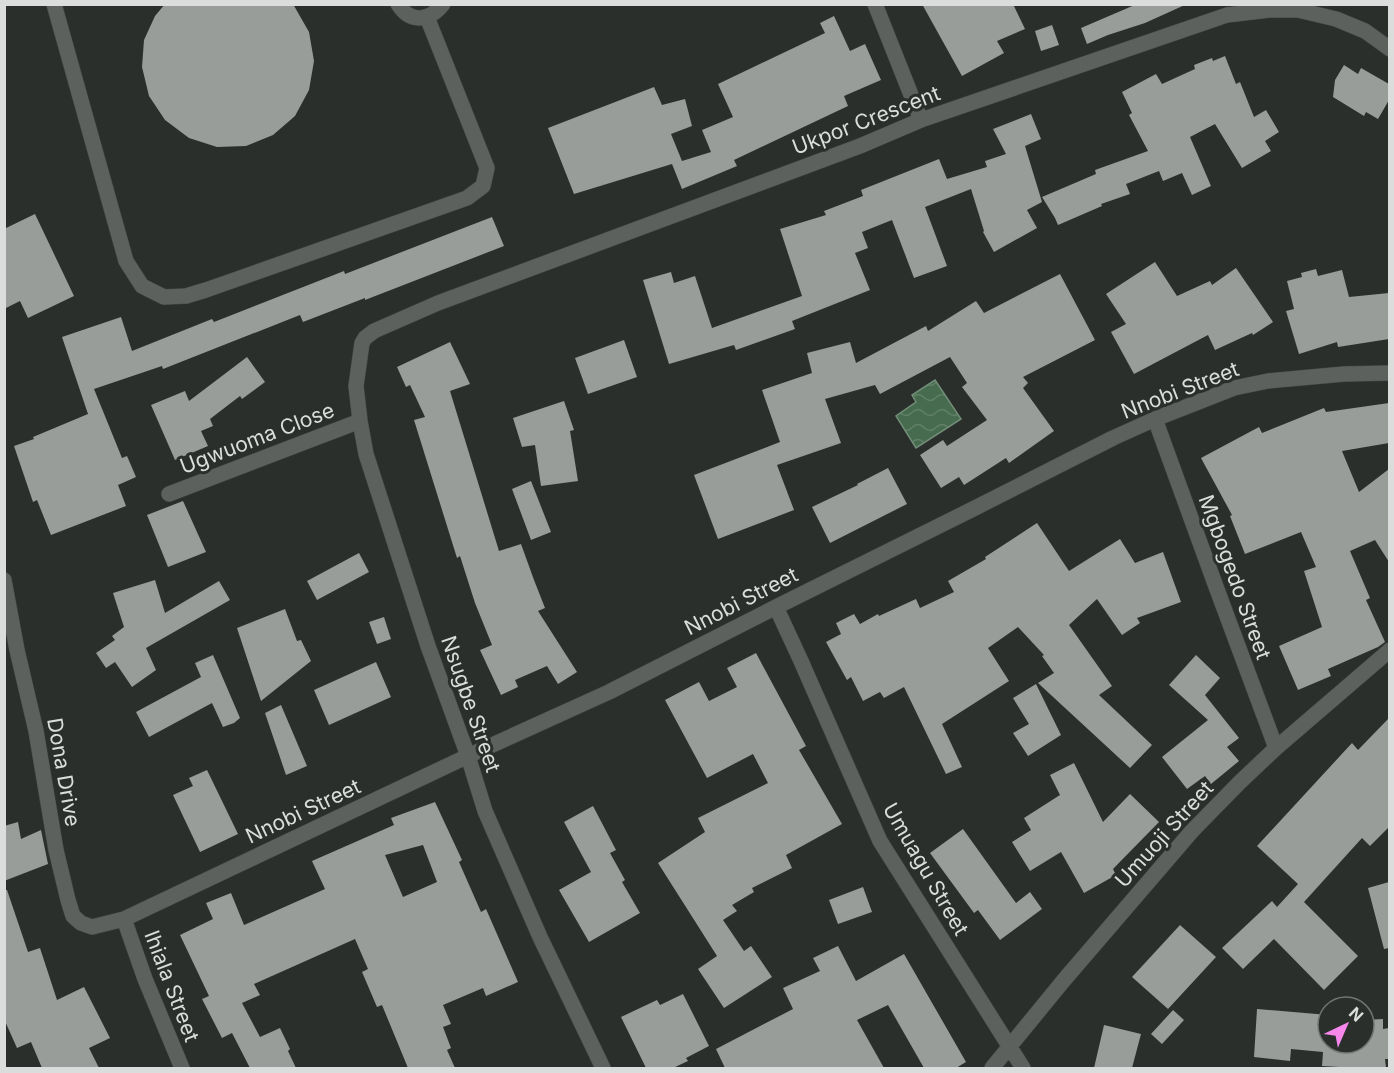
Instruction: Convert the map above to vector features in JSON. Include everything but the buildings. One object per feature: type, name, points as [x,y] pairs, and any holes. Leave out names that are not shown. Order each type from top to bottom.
[{"type":"street","points":[[54,4],[126,261],[142,286],[164,297],[186,296],[206,290],[467,198],[483,186],[488,168],[427,17]]},
{"type":"street","points":[[398,4],[402,11],[414,17],[427,17],[437,12],[443,4]]},
{"type":"street","points":[[876,4],[921,120]]},
{"type":"street","name":"Ukpor Crescent","points":[[365,338],[374,331],[438,303],[860,146],[921,120],[1227,15],[1269,10],[1310,9],[1365,31],[1389,49]]},
{"type":"street","name":"Nsugbe Street","points":[[365,338],[361,347],[356,386],[366,454],[428,646],[468,756],[485,811],[540,938],[603,1068]]},
{"type":"street","name":"Nnobi Street","points":[[124,919],[468,756],[609,692],[1155,419],[1234,388],[1268,381],[1344,374],[1389,373]]},
{"type":"street","name":"Mgbogedo Street","points":[[1155,419],[1276,748]]},
{"type":"street","name":"Ugwuoma Close","points":[[169,494],[360,421]]},
{"type":"street","name":"Dona Drive","points":[[4,580],[36,731],[56,850],[73,916],[81,923],[92,927],[124,919]]},
{"type":"street","name":"Umuagu Street","points":[[776,607],[880,841],[1023,1068]]},
{"type":"street","name":"Umuoji Street","points":[[992,1068],[1192,831],[1276,748],[1389,650]]},
{"type":"street","name":"Ihiala Street","points":[[124,919],[145,979],[182,1068]]},
{"type":"water","points":[[935,380],[961,419],[916,448],[896,416],[916,402],[912,395]]}]
